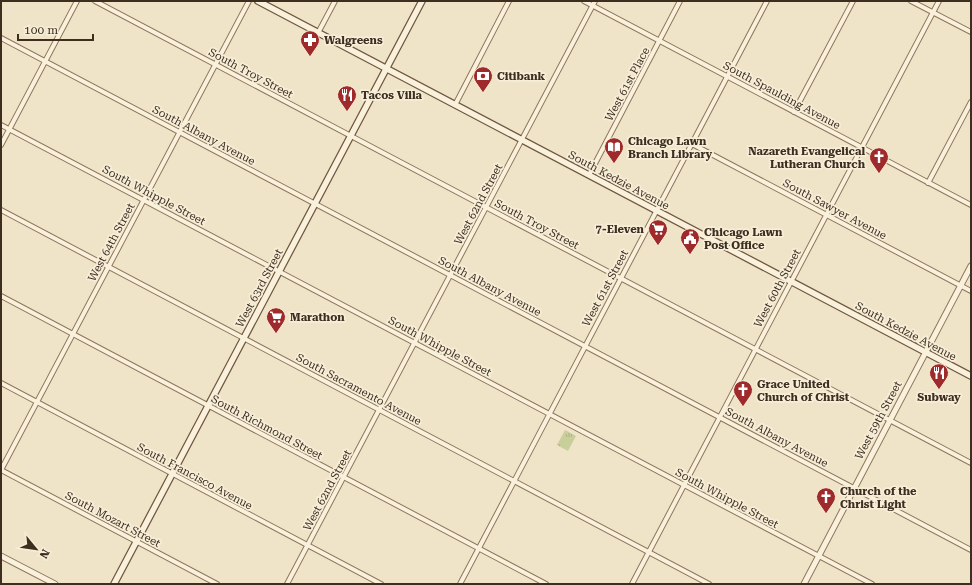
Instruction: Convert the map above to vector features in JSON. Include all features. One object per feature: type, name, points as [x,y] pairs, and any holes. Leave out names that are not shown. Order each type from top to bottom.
[{"type":"main road","name":"South Kedzie Avenue","points":[[258,1],[971,376]]},
{"type":"main road","name":"West 63rd Street","points":[[114,584],[422,1]]},
{"type":"street","points":[[1,145],[77,1]]},
{"type":"street","name":"South Troy Street","points":[[95,1],[971,463]]},
{"type":"street","name":"West 64th Street","points":[[1,470],[249,1]]},
{"type":"street","points":[[318,33],[335,1]]},
{"type":"street","points":[[455,105],[509,1]]},
{"type":"street","name":"South Spaulding Avenue","points":[[584,1],[971,205]]},
{"type":"street","name":"West 62nd Street","points":[[287,584],[595,1]]},
{"type":"street","name":"West 61st Place","points":[[589,175],[680,1]]},
{"type":"street","name":"West 61st Street","points":[[460,584],[767,1]]},
{"type":"street","points":[[794,112],[853,1]]},
{"type":"street","points":[[912,1],[971,32]]},
{"type":"street","name":"West 60th Street","points":[[632,584],[939,1]]},
{"type":"street","name":"South Albany Avenue","points":[[1,38],[971,550]]},
{"type":"street","points":[[928,183],[971,102]]},
{"type":"street","name":"South Whipple Street","points":[[1,125],[872,584]]},
{"type":"street","name":"South Sawyer Avenue","points":[[692,144],[971,291]]},
{"type":"street","name":"South Sacramento Avenue","points":[[1,210],[709,584]]},
{"type":"street","name":"West 59th Street","points":[[804,584],[971,266]]},
{"type":"street","name":"South Richmond Street","points":[[1,296],[546,584]]},
{"type":"street","name":"South Francisco Avenue","points":[[1,383],[381,584]]},
{"type":"street","name":"South Mozart Street","points":[[1,470],[218,584]]},
{"type":"street","points":[[1,556],[54,584]]},
{"type":"green space","points":[[565,430],[576,436],[568,451],[557,445]]},
{"type":"place","name":"Walgreens","points":[[310,57]]},
{"type":"place","name":"Citibank","points":[[483,93]]},
{"type":"place","name":"Tacos Villa","points":[[347,112]]},
{"type":"place","name":"Chicago Lawn Branch Library","points":[[614,164]]},
{"type":"place","name":"Nazareth Evangelical Lutheran Church","points":[[879,174]]},
{"type":"place","name":"7-Eleven","points":[[658,246]]},
{"type":"place","name":"Chicago Lawn Post Office","points":[[690,255]]},
{"type":"place","name":"Marathon","points":[[276,334]]},
{"type":"place","name":"Subway","points":[[939,390]]},
{"type":"place","name":"Grace United Church of Christ","points":[[743,407]]},
{"type":"place","name":"Church of the Christ Light","points":[[826,514]]}]
